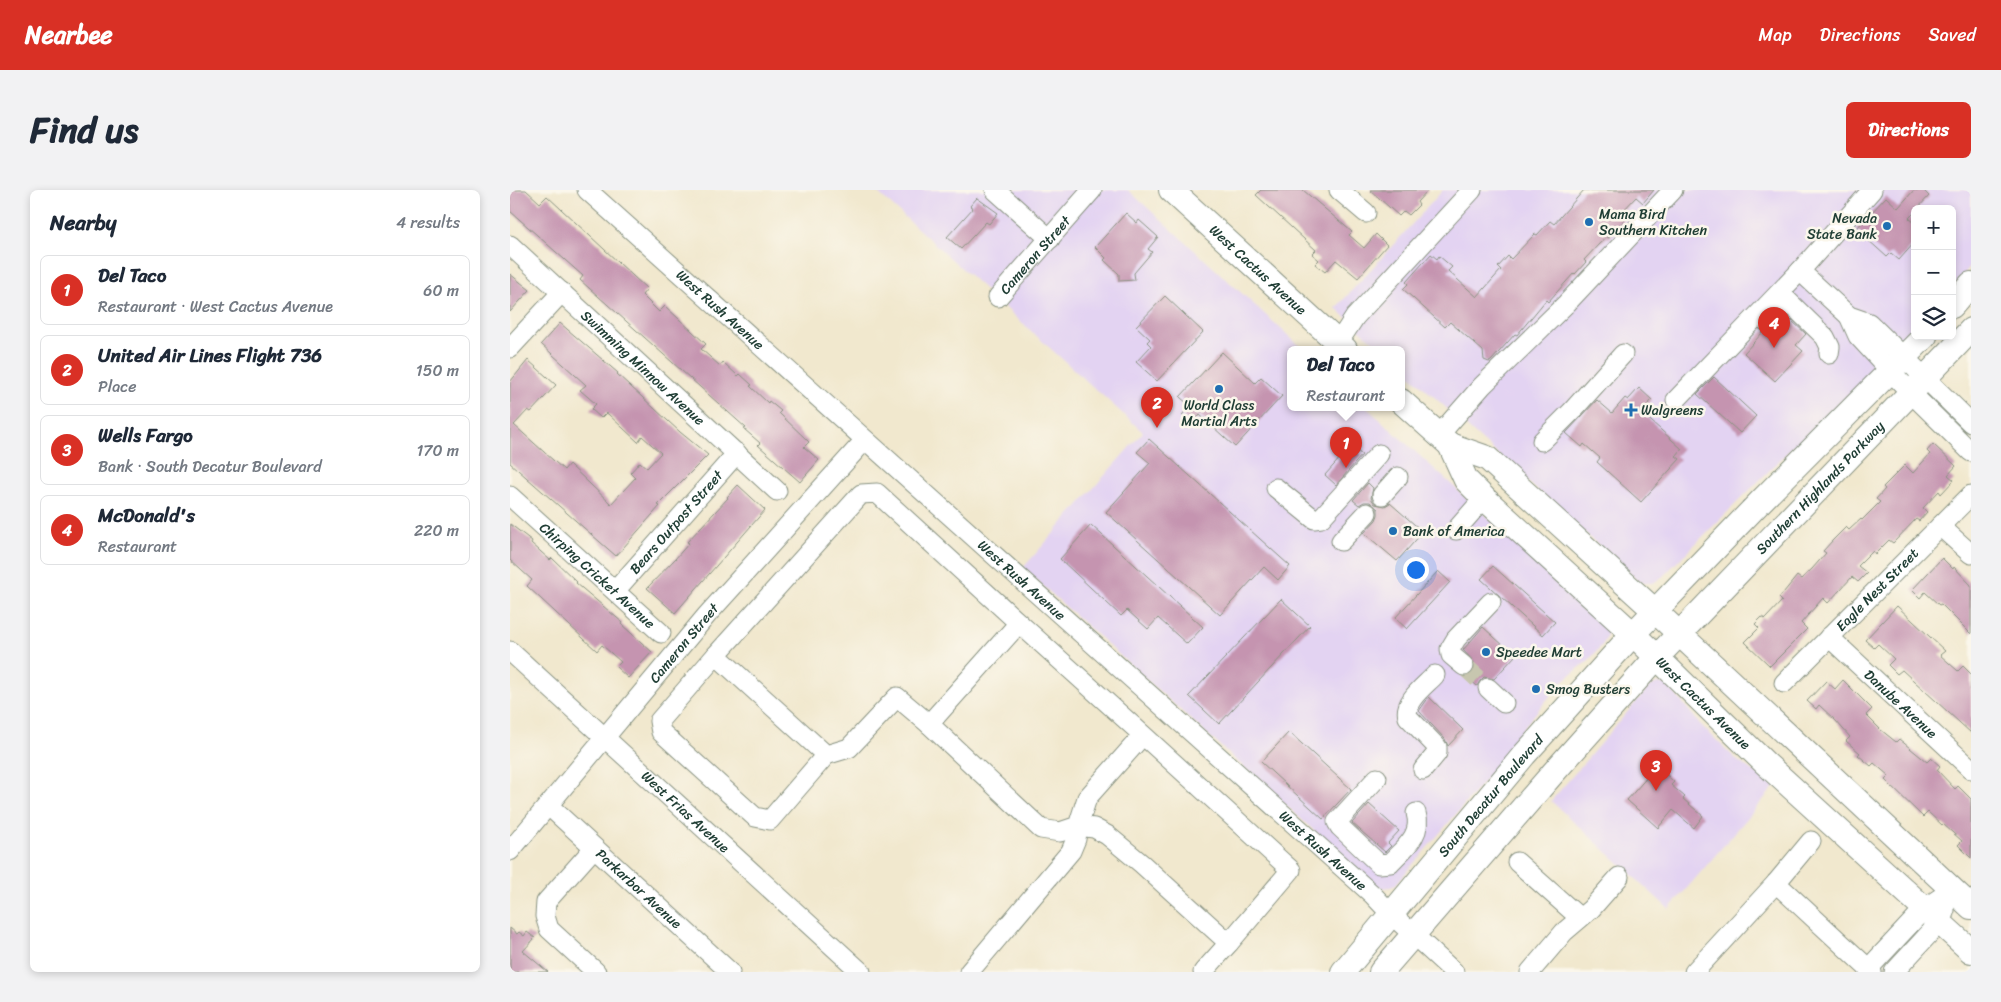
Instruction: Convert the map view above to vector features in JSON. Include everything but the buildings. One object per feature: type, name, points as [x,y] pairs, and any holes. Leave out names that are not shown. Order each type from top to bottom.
[{"type":"main road","name":"West Cactus Avenue","points":[[1171,190],[1341,346]]},
{"type":"main road","points":[[1956,301],[1971,284]]},
{"type":"main road","name":"Southern Highlands Parkway","points":[[1668,646],[1971,330]]},
{"type":"main road","points":[[1644,623],[1775,487],[1921,340]]},
{"type":"main road","name":"West Cactus Avenue","points":[[1405,405],[1444,440],[1466,480],[1484,498],[1644,623],[1668,646],[1765,763],[1971,951]]},
{"type":"main road","name":"West Cactus Avenue","points":[[1444,440],[1487,458],[1668,646],[1971,907]]},
{"type":"main road","name":"South Decatur Boulevard","points":[[1343,972],[1524,756],[1644,623]]},
{"type":"main road","points":[[1381,972],[1668,646]]},
{"type":"street","name":"West Rush Avenue","points":[[587,190],[1373,895],[1454,972]]},
{"type":"street","points":[[995,190],[1050,238]]},
{"type":"street","name":"Cameron Street","points":[[998,297],[1092,190]]},
{"type":"street","points":[[1339,190],[1366,214]]},
{"type":"street","points":[[1341,346],[1355,317],[1472,190]]},
{"type":"street","points":[[1444,440],[1482,386],[1566,304],[1673,190]]},
{"type":"street","points":[[1676,400],[1800,271],[1872,190]]},
{"type":"street","name":"Swimming Minnow Avenue","points":[[510,245],[777,491]]},
{"type":"street","points":[[1800,271],[1849,316],[1858,336],[1898,365],[1918,386],[1971,452]]},
{"type":"street","points":[[510,348],[562,292]]},
{"type":"street","points":[[1780,292],[1825,337],[1830,348],[1829,354]]},
{"type":"street","points":[[1722,371],[1775,310],[1783,305],[1793,307]]},
{"type":"street","points":[[1542,441],[1623,354]]},
{"type":"street","points":[[1918,386],[1971,423]]},
{"type":"street","name":"Cameron Street","points":[[510,851],[707,615],[865,440]]},
{"type":"street","name":"Bears Outpost Street","points":[[615,591],[737,453]]},
{"type":"street","points":[[1276,488],[1306,514],[1314,519],[1321,518],[1379,454]]},
{"type":"street","points":[[1382,495],[1398,477]]},
{"type":"street","points":[[1203,972],[1291,870],[877,494],[861,494],[659,721],[661,732],[755,817],[770,820],[826,755],[850,748],[897,697],[1041,829],[1060,832],[1078,826],[1094,828],[1107,835],[1142,864],[1228,943]]},
{"type":"street","name":"Eagle Nest Street","points":[[1784,684],[1971,495]]},
{"type":"street","name":"Chirping Cricket Avenue","points":[[510,496],[661,633]]},
{"type":"street","points":[[1456,530],[1484,498]]},
{"type":"street","points":[[1341,541],[1367,513]]},
{"type":"street","points":[[1940,526],[1971,554]]},
{"type":"street","points":[[1464,666],[1451,655],[1450,649],[1456,639],[1491,602]]},
{"type":"street","points":[[928,724],[1019,623]]},
{"type":"street","name":"Danube Avenue","points":[[1829,637],[1971,770]]},
{"type":"street","points":[[716,655],[826,755]]},
{"type":"street","name":"West Frias Avenue","points":[[513,661],[604,737],[861,972]]},
{"type":"street","points":[[1423,770],[1437,753],[1437,747],[1408,717],[1407,712],[1410,702],[1435,675]]},
{"type":"street","points":[[1488,688],[1504,703]]},
{"type":"street","points":[[969,972],[1071,851],[1087,798],[1143,735]]},
{"type":"street","points":[[1377,778],[1338,822],[1340,827],[1379,864],[1390,863],[1413,838],[1419,827],[1416,813]]},
{"type":"street","name":"Parkarbor Avenue","points":[[549,806],[730,972]]},
{"type":"street","points":[[1694,972],[1776,884],[1811,841]]},
{"type":"street","points":[[594,848],[546,902],[544,916],[549,930],[596,972]]},
{"type":"street","points":[[1517,862],[1580,918]]},
{"type":"street","points":[[1530,972],[1564,932],[1620,877]]},
{"type":"street","points":[[1776,884],[1870,970],[1892,944],[1932,915]]},
{"type":"street","points":[[1894,972],[1907,958],[1932,915],[1952,890]]},
{"type":"street","points":[[1892,944],[1907,958]]},
{"type":"shaded area","points":[[875,190],[1128,190],[1300,346],[1287,346],[1287,411],[1370,411],[1601,620],[1606,627],[1607,634],[1603,644],[1589,660],[1562,682],[1523,728],[1500,763],[1396,884],[1391,887],[1382,888],[1373,884],[1023,568],[1143,432]]},
{"type":"shaded area","points":[[1443,190],[1971,190],[1971,265],[1956,284],[1956,205],[1911,205],[1911,334],[1833,414],[1791,449],[1662,577],[1653,583],[1638,581],[1405,371],[1405,346],[1378,346],[1336,308]]},
{"type":"shaded area","points":[[1657,683],[1667,684],[1700,724],[1738,761],[1775,786],[1669,909],[1551,801],[1649,687]]},
{"type":"tunnel","points":[[1464,666],[1488,688]]},
{"type":"place","name":"Mama Bird Southern Kitchen","points":[[1589,222]]},
{"type":"place","name":"Nevada State Bank","points":[[1887,226]]},
{"type":"place","name":"McDonald's","points":[[1774,348]]},
{"type":"place","name":"World Class Martial Arts","points":[[1219,389]]},
{"type":"place","name":"Walgreens","points":[[1631,410]]},
{"type":"place","name":"United Air Lines Flight 736","points":[[1157,428]]},
{"type":"place","name":"Del Taco","points":[[1346,468]]},
{"type":"place","name":"Bank of America","points":[[1393,531]]},
{"type":"place","name":"Speedee Mart","points":[[1486,652]]},
{"type":"place","name":"Smog Busters","points":[[1536,689]]},
{"type":"place","name":"Wells Fargo","points":[[1656,791]]}]
